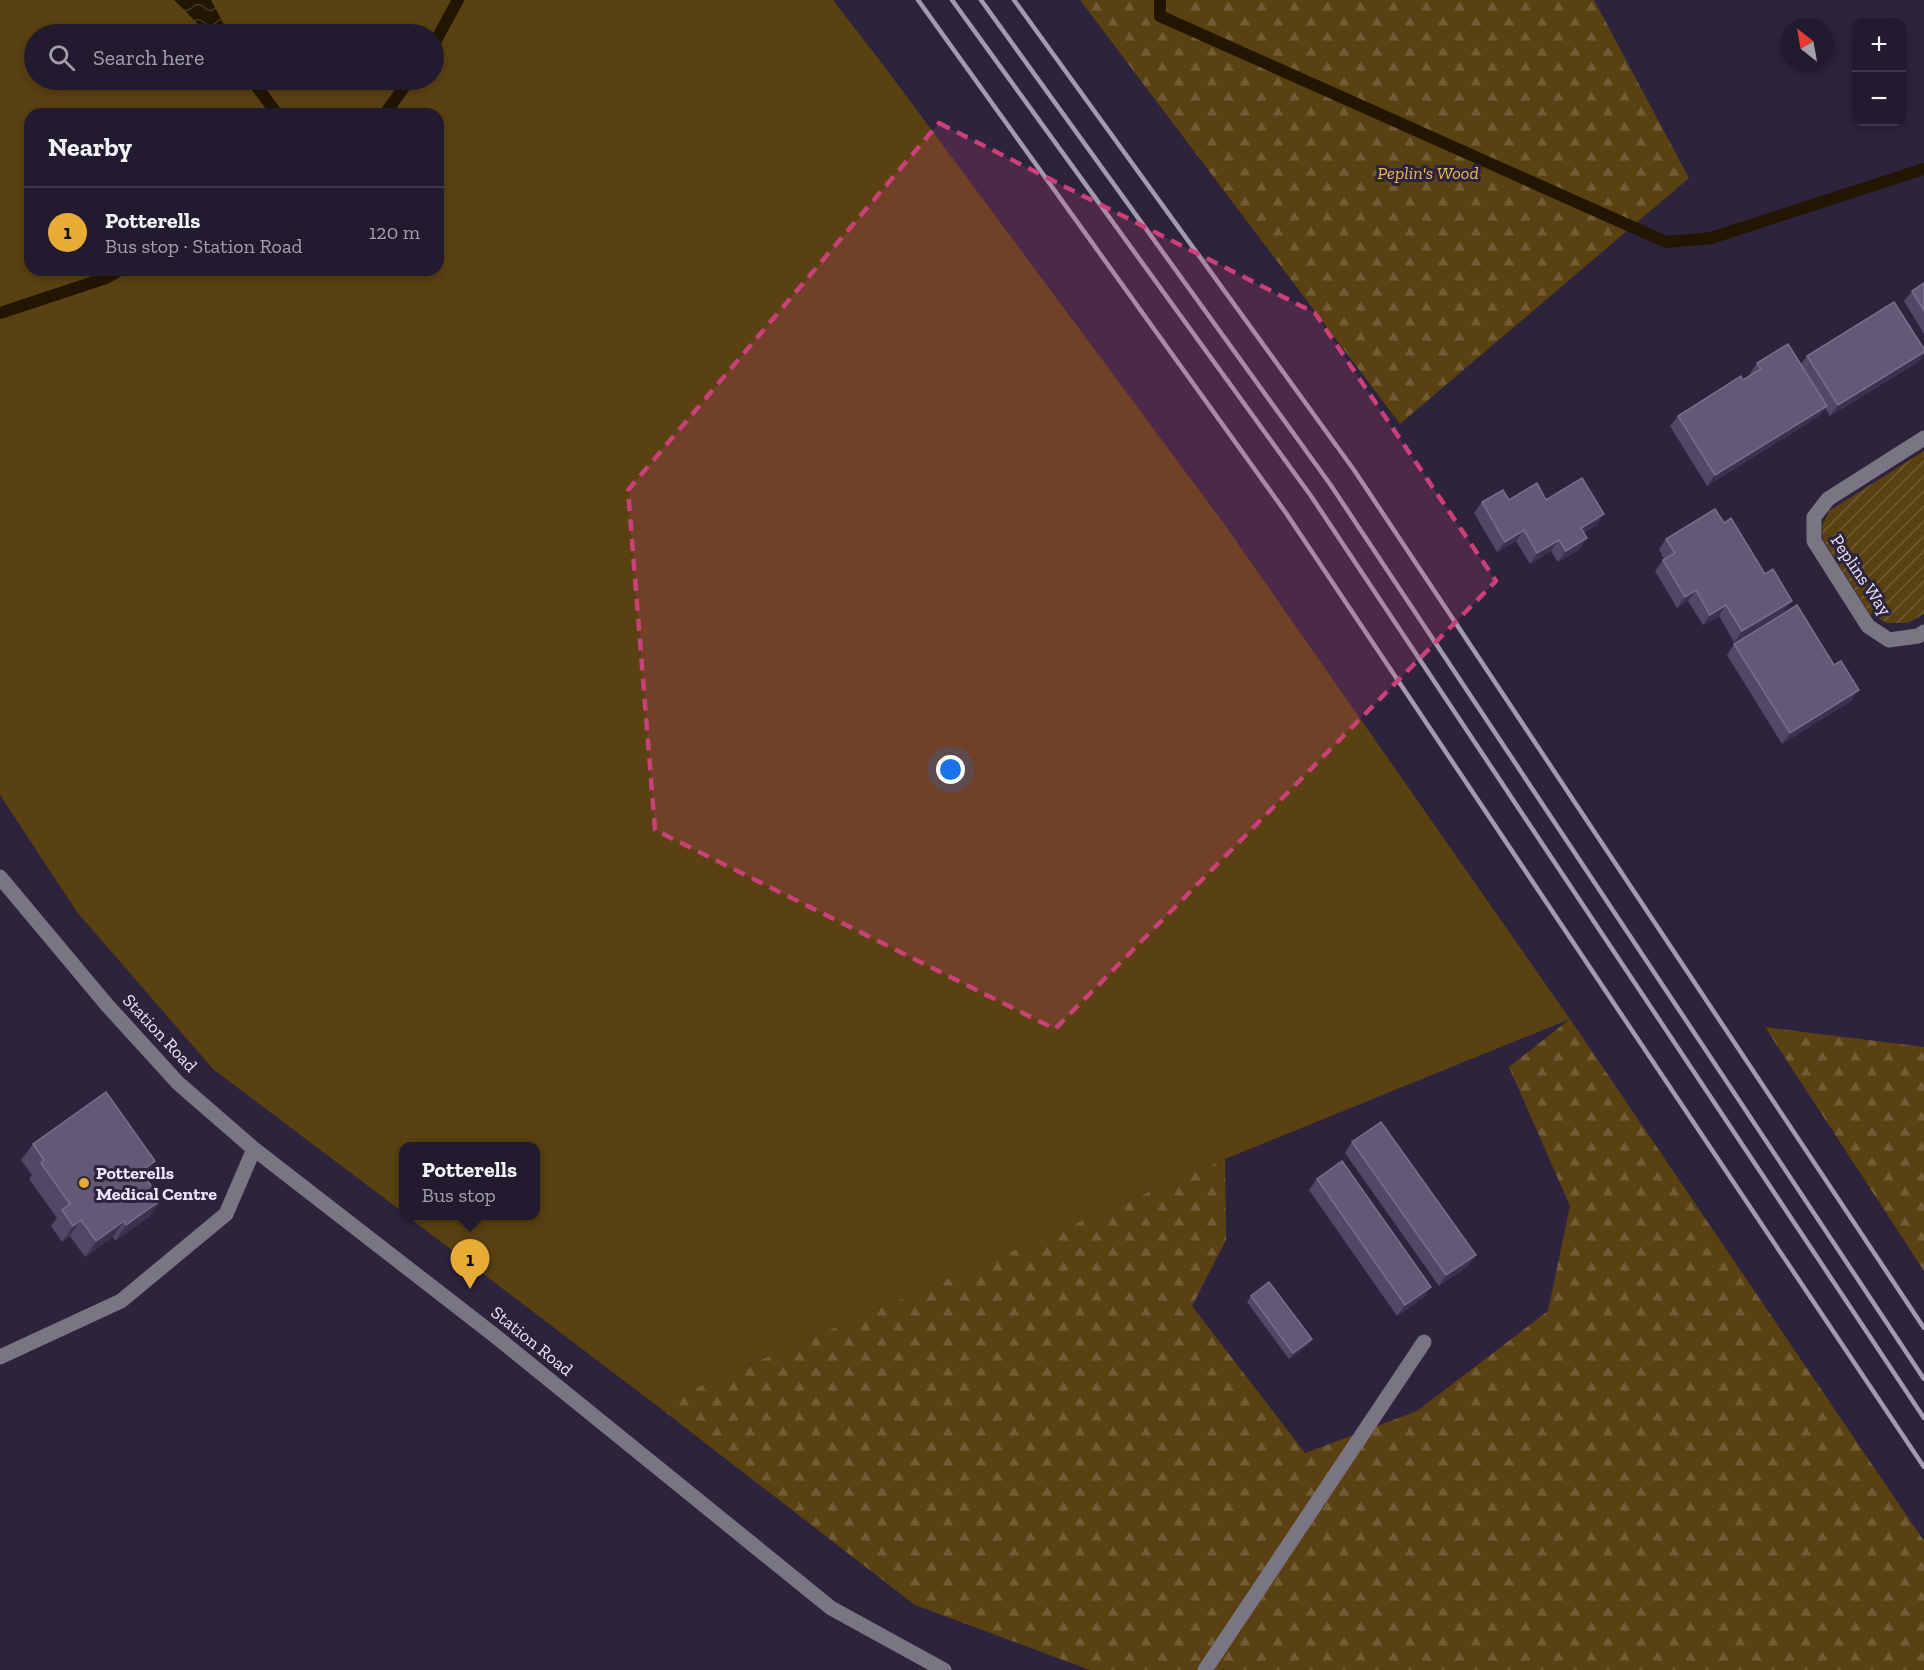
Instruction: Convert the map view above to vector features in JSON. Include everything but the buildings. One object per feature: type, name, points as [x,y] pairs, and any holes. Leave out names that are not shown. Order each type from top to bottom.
[{"type":"street","name":"Peplins Way","points":[[1924,438],[1828,499],[1814,517],[1814,541],[1868,626],[1889,640],[1918,636],[1924,632]]},
{"type":"street","name":"Station Road","points":[[0,877],[107,1005],[170,1074],[254,1149],[495,1335],[831,1608],[944,1670]]},
{"type":"street","points":[[0,1357],[121,1301],[226,1214],[254,1149]]},
{"type":"street","points":[[1205,1670],[1424,1342]]},
{"type":"highlighted area","points":[[939,123],[1315,313],[1496,581],[1055,1029],[655,830],[628,490]]},
{"type":"green space","points":[[0,0],[833,0],[1225,525],[1570,1019],[1225,1159],[656,1405],[412,1220],[540,1220],[540,1142],[399,1142],[399,1209],[213,1069],[77,912],[0,795]]},
{"type":"green space","name":"Peplin's Wood","points":[[1080,0],[1594,0],[1689,178],[1400,424]]},
{"type":"green space","points":[[1924,451],[1924,614],[1908,623],[1887,623],[1870,614],[1823,540],[1822,526],[1829,511]]},
{"type":"green space","points":[[1570,1019],[1924,1541],[1924,1670],[1090,1670],[915,1605],[656,1405],[1225,1159],[1226,1240],[1192,1306],[1305,1453],[1417,1411],[1548,1311],[1570,1206],[1509,1067]]},
{"type":"green space","points":[[1765,1027],[1924,1047],[1924,1271]]},
{"type":"water","points":[[174,0],[211,0],[224,24],[198,24]]},
{"type":"waterway","points":[[444,26],[458,0]]},
{"type":"waterway","points":[[1160,0],[1160,16],[1666,242],[1711,238],[1924,169]]},
{"type":"waterway","points":[[259,90],[273,108]]},
{"type":"waterway","points":[[389,108],[402,90]]},
{"type":"waterway","points":[[0,313],[110,276]]},
{"type":"railway","points":[[918,0],[1286,513],[1924,1467]]},
{"type":"railway","points":[[952,0],[1311,496],[1924,1418]]},
{"type":"railway","points":[[981,0],[1330,484],[1924,1379]]},
{"type":"railway","points":[[1014,0],[1354,470],[1924,1328]]},
{"type":"place","name":"Potterells Medical Centre","points":[[84,1183]]},
{"type":"place","name":"Potterells","points":[[470,1289]]}]
